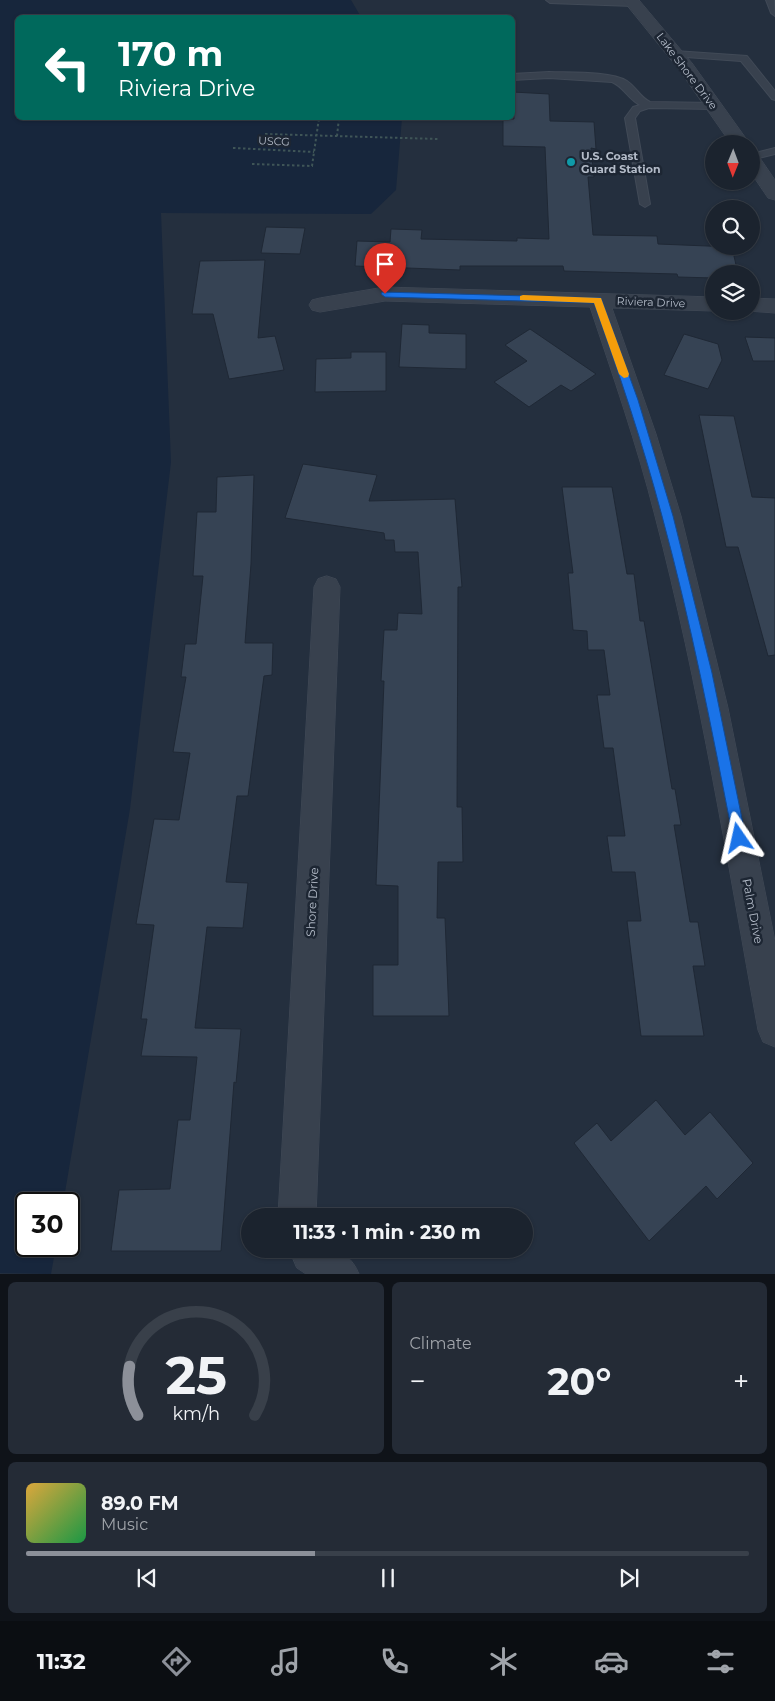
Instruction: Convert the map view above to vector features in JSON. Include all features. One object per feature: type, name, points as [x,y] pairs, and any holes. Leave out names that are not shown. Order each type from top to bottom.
[{"type":"street","name":"Lake Shore Drive","points":[[632,1],[715,106],[735,135]]},
{"type":"street","points":[[760,172],[775,194]]},
{"type":"street","name":"Riviera Drive","points":[[320,305],[385,294],[705,304]]},
{"type":"street","name":"Palm Drive","points":[[598,300],[633,400],[668,516],[706,673],[775,1030]]},
{"type":"street","points":[[760,305],[775,306]]},
{"type":"street","name":"Shore Drive","points":[[298,1208],[327,587]]},
{"type":"street","points":[[316,1258],[340,1274]]},
{"type":"lane","points":[[550,0],[632,1]]},
{"type":"lane","points":[[770,0],[775,13]]},
{"type":"lane","points":[[675,54],[744,58],[775,97]]},
{"type":"lane","points":[[515,77],[549,76],[614,79],[625,84],[638,100],[648,105]]},
{"type":"lane","points":[[645,204],[630,118],[636,109],[648,105],[715,106]]},
{"type":"lane","points":[[760,155],[775,151]]},
{"type":"path","name":"USCG","points":[[252,164],[312,166],[319,120]]},
{"type":"path","points":[[337,136],[339,120]]},
{"type":"path","points":[[265,134],[439,139]]},
{"type":"path","name":"USCG","points":[[233,148],[314,152]]},
{"type":"water","points":[[0,0],[351,0],[360,15],[15,15],[15,120],[402,120],[396,190],[371,214],[161,213],[171,462],[130,809],[65,1192],[15,1192],[15,1257],[54,1257],[51,1274],[0,1273]]},
{"type":"building","points":[[515,92],[549,94],[550,121],[594,122],[596,149],[591,148],[594,177],[588,177],[593,235],[657,236],[658,244],[705,246],[705,255],[734,255],[736,265],[705,265],[705,278],[678,277],[677,274],[564,271],[563,266],[460,266],[460,270],[355,266],[357,241],[390,242],[391,229],[422,230],[421,239],[517,241],[517,238],[549,239],[545,147],[503,146],[503,120],[515,120]]},
{"type":"building","points":[[266,227],[305,228],[300,254],[261,253]]},
{"type":"building","points":[[265,260],[258,338],[275,336],[284,370],[229,379],[213,314],[192,314],[200,261]]},
{"type":"building","points":[[402,324],[429,325],[429,333],[466,334],[466,369],[399,367]]},
{"type":"building","points":[[530,329],[596,374],[571,391],[561,385],[529,407],[494,382],[527,361],[505,345]]},
{"type":"building","points":[[684,334],[718,344],[722,360],[708,389],[664,375]]},
{"type":"building","points":[[745,337],[775,338],[775,361],[753,361]]},
{"type":"building","points":[[351,352],[386,352],[386,391],[315,392],[316,359],[351,358]]},
{"type":"building","points":[[699,415],[734,416],[752,497],[775,498],[775,655],[768,656],[738,547],[726,547]]},
{"type":"building","points":[[303,464],[377,475],[369,501],[455,499],[462,587],[458,587],[457,807],[462,807],[463,862],[438,862],[437,918],[445,918],[449,1016],[373,1016],[373,965],[398,965],[398,886],[376,885],[384,681],[381,681],[384,630],[397,630],[398,613],[422,614],[418,552],[395,552],[394,540],[385,540],[384,533],[285,518]]},
{"type":"building","points":[[254,475],[251,564],[245,643],[273,643],[272,675],[264,676],[248,796],[237,796],[226,882],[248,883],[243,928],[207,927],[195,1028],[241,1029],[236,1083],[234,1082],[221,1251],[111,1251],[119,1190],[170,1189],[178,1120],[190,1120],[197,1057],[141,1056],[147,1019],[141,1019],[154,925],[136,924],[154,819],[179,820],[190,753],[173,752],[186,677],[181,677],[185,644],[196,644],[203,576],[193,576],[197,512],[216,512],[217,477]]},
{"type":"building","points":[[562,487],[612,487],[627,574],[634,574],[640,621],[644,621],[672,789],[675,789],[681,825],[674,825],[690,922],[698,922],[705,966],[693,966],[704,1036],[641,1036],[627,921],[641,921],[635,872],[612,872],[607,836],[625,836],[613,748],[604,748],[597,695],[610,695],[604,650],[588,650],[587,631],[573,630],[568,573],[573,573]]},
{"type":"building","points":[[656,1100],[685,1135],[710,1112],[753,1163],[717,1199],[706,1186],[649,1241],[574,1143],[597,1123],[611,1141]]},
{"type":"slow traffic","points":[[523,298],[598,300],[624,374]]},
{"type":"place","name":"U.S. Coast Guard Station","points":[[571,162]]},
{"type":"route","points":[[385,294],[598,300],[633,400],[668,516],[706,673],[739,838]]}]
